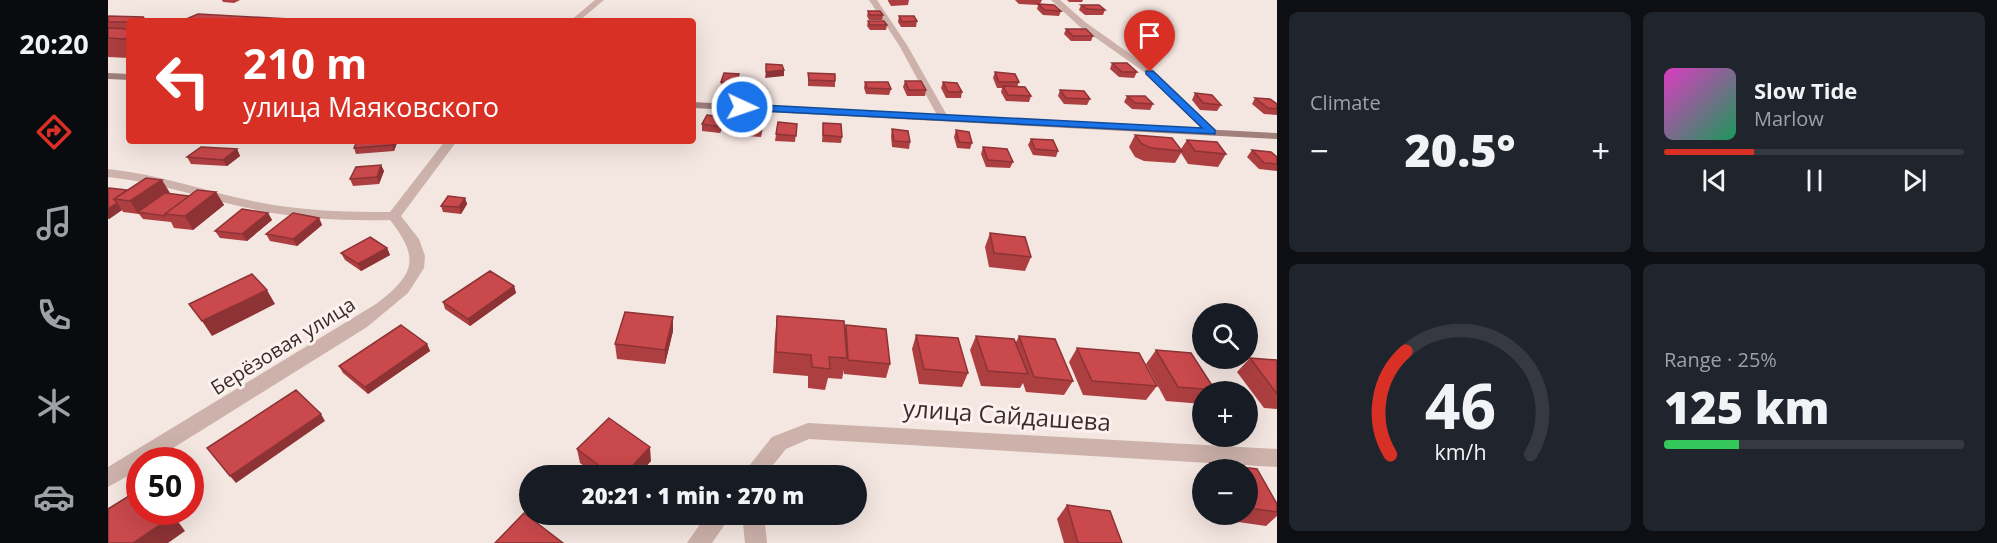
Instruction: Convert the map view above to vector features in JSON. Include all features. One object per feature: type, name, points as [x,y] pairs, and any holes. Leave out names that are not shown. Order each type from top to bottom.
[{"type":"main road","points":[[108,76],[126,77]]},
{"type":"main road","points":[[696,105],[1277,136]]},
{"type":"street","points":[[578,18],[600,0]]},
{"type":"street","points":[[873,0],[903,45],[943,117]]},
{"type":"street","points":[[1056,0],[1082,24],[1150,72],[1212,132]]},
{"type":"street","points":[[108,173],[152,178],[239,203],[279,210],[324,216],[393,216],[449,144]]},
{"type":"street","name":"Берёзовая улица","points":[[108,478],[390,303],[404,290],[414,273],[417,255],[410,237],[393,216]]},
{"type":"street","name":"улица Сайдашева","points":[[760,465],[779,443],[808,431],[1277,458]]},
{"type":"street","points":[[699,543],[712,525]]},
{"type":"street","points":[[754,525],[756,543]]},
{"type":"building","points":[[1038,4],[1054,5],[1061,11],[1045,10]]},
{"type":"building","points":[[1081,5],[1099,5],[1105,10],[1087,9]]},
{"type":"building","points":[[868,11],[880,11],[883,15],[870,15]]},
{"type":"building","points":[[198,14],[272,18],[189,18]]},
{"type":"building","points":[[108,16],[144,17],[126,18],[126,22],[108,22]]},
{"type":"building","points":[[899,16],[914,16],[917,21],[902,22]]},
{"type":"building","points":[[868,21],[884,21],[887,25],[870,25]]},
{"type":"building","points":[[108,28],[126,29],[126,38],[108,38]]},
{"type":"building","points":[[1066,29],[1086,29],[1093,36],[1073,36]]},
{"type":"building","points":[[1112,63],[1127,63],[1137,72],[1122,72]]},
{"type":"building","points":[[766,64],[782,65],[784,70],[766,72]]},
{"type":"building","points":[[995,72],[1015,74],[1019,82],[999,82]]},
{"type":"building","points":[[724,73],[739,74],[736,83],[721,82]]},
{"type":"building","points":[[808,73],[835,74],[835,81],[809,80]]},
{"type":"building","points":[[905,81],[921,81],[926,90],[909,90]]},
{"type":"building","points":[[865,82],[888,82],[891,89],[867,88]]},
{"type":"building","points":[[943,82],[957,83],[962,92],[948,92]]},
{"type":"building","points":[[1003,86],[1025,87],[1031,96],[1008,95]]},
{"type":"building","points":[[1060,90],[1084,91],[1090,99],[1066,98]]},
{"type":"building","points":[[1195,93],[1212,95],[1221,105],[1203,103]]},
{"type":"building","points":[[1127,96],[1145,96],[1153,104],[1135,103]]},
{"type":"building","points":[[1255,98],[1270,99],[1277,104],[1277,109],[1268,108]]},
{"type":"building","points":[[707,115],[721,117],[720,127],[702,124]]},
{"type":"building","points":[[749,121],[764,122],[761,131],[746,130]]},
{"type":"building","points":[[778,122],[797,124],[796,136],[776,134]]},
{"type":"building","points":[[823,123],[841,124],[842,137],[823,135]]},
{"type":"building","points":[[892,129],[908,131],[910,142],[894,141]]},
{"type":"building","points":[[956,130],[969,132],[972,143],[959,142]]},
{"type":"building","points":[[1135,135],[1172,138],[1182,151],[1151,148],[1142,144]]},
{"type":"building","points":[[1031,139],[1053,140],[1058,151],[1035,149]]},
{"type":"building","points":[[1187,140],[1217,142],[1226,154],[1195,151]]},
{"type":"building","points":[[356,144],[392,144],[392,145],[354,148]]},
{"type":"building","points":[[201,147],[237,149],[223,160],[187,157]]},
{"type":"building","points":[[983,147],[1007,149],[1013,162],[988,160]]},
{"type":"building","points":[[1252,150],[1271,152],[1277,157],[1277,164],[1264,163]]},
{"type":"building","points":[[381,165],[377,177],[350,179],[356,167]]},
{"type":"building","points":[[146,178],[162,180],[130,201],[114,199]]},
{"type":"building","points":[[108,189],[127,190],[114,199],[117,203],[108,209]]},
{"type":"building","points":[[197,190],[216,192],[185,216],[165,214]]},
{"type":"building","points":[[165,193],[189,196],[165,216],[138,212]]},
{"type":"building","points":[[448,196],[465,198],[459,207],[441,206]]},
{"type":"building","points":[[242,209],[268,213],[242,234],[215,231]]},
{"type":"building","points":[[293,213],[319,218],[293,239],[266,234]]},
{"type":"building","points":[[990,233],[1025,237],[1031,257],[994,253]]},
{"type":"building","points":[[370,237],[387,248],[358,264],[341,253]]},
{"type":"building","points":[[490,271],[514,286],[468,319],[443,302]]},
{"type":"building","points":[[252,274],[267,290],[202,321],[189,304]]},
{"type":"building","points":[[625,312],[673,317],[665,350],[615,344]]},
{"type":"building","points":[[777,316],[844,321],[847,358],[829,357],[830,369],[812,367],[811,355],[776,352]]},
{"type":"building","points":[[401,325],[427,344],[365,387],[339,366]]},
{"type":"building","points":[[846,325],[886,329],[890,364],[848,360]]},
{"type":"building","points":[[916,335],[958,338],[968,373],[924,369]]},
{"type":"building","points":[[976,336],[1014,339],[1028,374],[988,371]]},
{"type":"building","points":[[1019,336],[1055,339],[1073,381],[1034,377]]},
{"type":"building","points":[[1077,348],[1139,353],[1157,386],[1092,381]]},
{"type":"building","points":[[1156,350],[1191,353],[1192,369],[1201,369],[1209,381],[1192,381],[1192,388],[1178,387]]},
{"type":"building","points":[[1258,359],[1277,360],[1277,394],[1258,369]]},
{"type":"building","points":[[296,390],[321,414],[230,476],[207,448]]},
{"type":"building","points":[[609,418],[650,447],[633,465],[598,465],[577,449]]},
{"type":"building","points":[[1258,471],[1277,504],[1277,512],[1258,509]]},
{"type":"building","points":[[126,498],[126,525],[160,525],[133,543],[108,543],[108,509]]},
{"type":"building","points":[[1067,505],[1110,511],[1122,543],[1078,543]]},
{"type":"building","points":[[519,518],[519,525],[540,525],[563,543],[495,543]]},
{"type":"route","points":[[742,107],[1212,132],[1150,72]]}]
